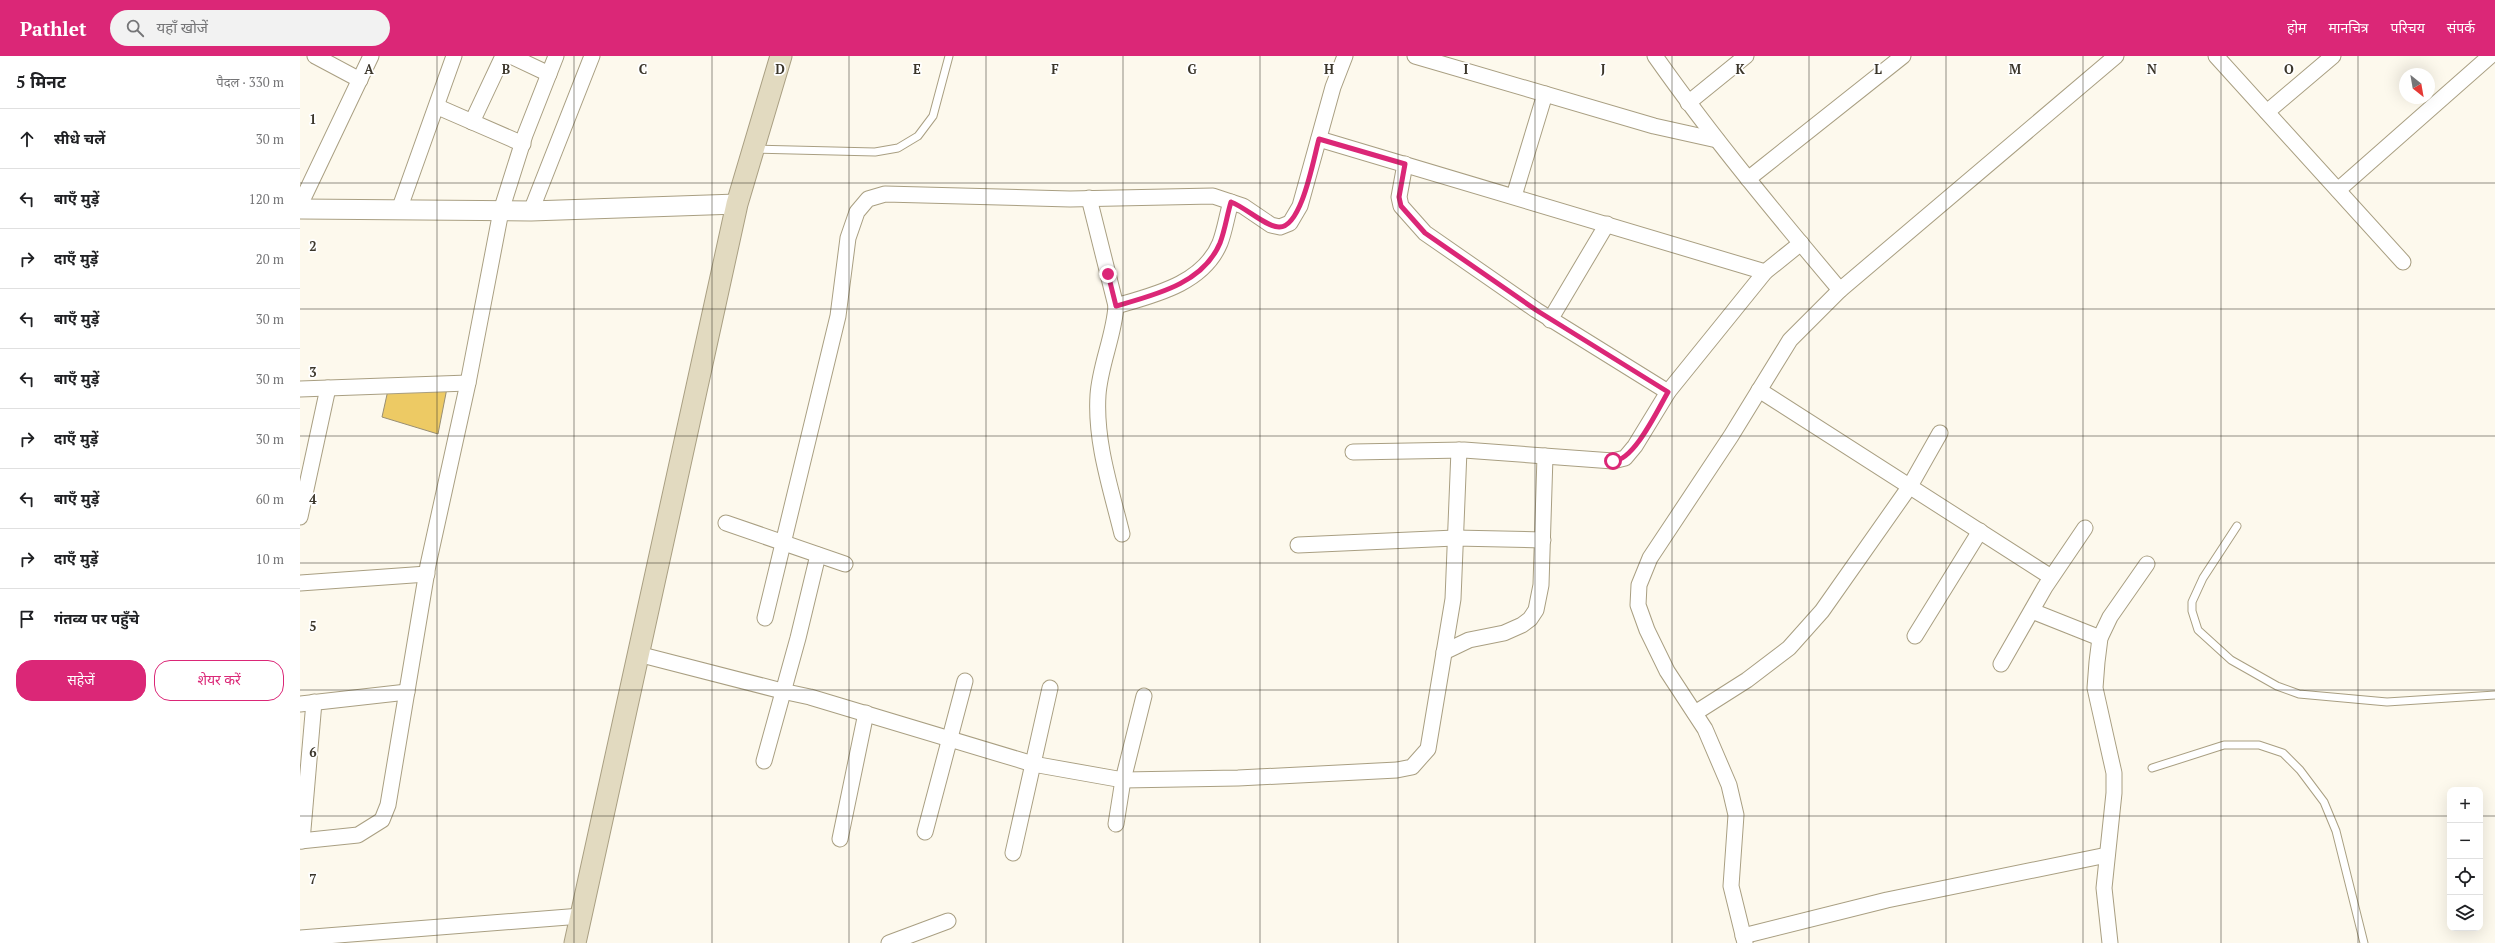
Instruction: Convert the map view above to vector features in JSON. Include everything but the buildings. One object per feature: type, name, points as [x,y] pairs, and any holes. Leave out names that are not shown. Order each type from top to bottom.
[{"type":"main road","points":[[575,943],[736,204],[754,149],[781,56]]},
{"type":"street","points":[[315,56],[360,80]]},
{"type":"street","points":[[300,205],[371,56]]},
{"type":"street","points":[[399,210],[438,106],[454,56]]},
{"type":"street","points":[[472,122],[503,56]]},
{"type":"street","points":[[511,56],[549,74]]},
{"type":"street","points":[[407,692],[307,703],[301,841],[358,834],[382,820],[388,806],[427,574],[468,383],[501,211],[523,144],[556,56]]},
{"type":"street","points":[[531,211],[592,56]]},
{"type":"street","points":[[765,618],[782,542],[795,496],[838,316],[848,238],[857,212],[868,199],[885,194],[1089,198],[1213,196],[1244,206],[1271,225],[1280,227],[1290,223],[1300,206],[1333,87],[1345,56]]},
{"type":"street","points":[[1655,56],[1688,103],[1748,179],[1840,290]]},
{"type":"street","points":[[1688,103],[1746,56]]},
{"type":"street","points":[[1748,179],[1903,56]]},
{"type":"street","points":[[2107,855],[1887,900],[1744,940],[1730,875],[1736,815],[1726,779],[1705,729],[1667,671],[1646,630],[1638,605],[1639,585],[1650,558],[1790,340],[1840,290],[2116,56]]},
{"type":"street","points":[[2216,56],[2403,262]]},
{"type":"street","points":[[2267,112],[2333,56]]},
{"type":"street","points":[[2338,190],[2490,56]]},
{"type":"street","points":[[1424,57],[1654,126],[1718,140]]},
{"type":"street","points":[[1514,196],[1545,94]]},
{"type":"street","points":[[438,106],[523,144]]},
{"type":"street","points":[[1319,139],[1765,272]]},
{"type":"street","points":[[1405,164],[1399,197],[1401,206],[1415,224],[1442,245],[1550,320],[1668,392]]},
{"type":"street","points":[[1089,198],[1116,306],[1115,322],[1098,396],[1102,449],[1122,534]]},
{"type":"street","points":[[1116,306],[1146,297],[1189,280],[1207,264],[1220,244],[1231,202]]},
{"type":"street","points":[[300,210],[531,211],[736,204]]},
{"type":"street","points":[[1550,320],[1608,224]]},
{"type":"street","points":[[1353,452],[1459,450],[1613,461],[1625,458],[1635,446],[1668,392],[1765,272],[1801,243]]},
{"type":"street","points":[[300,388],[468,383]]},
{"type":"street","points":[[300,517],[328,388]]},
{"type":"street","points":[[1759,390],[2052,577]]},
{"type":"street","points":[[1695,713],[1747,680],[1789,648],[1822,611],[1910,486],[1940,433]]},
{"type":"street","points":[[638,654],[810,697],[1033,764],[1123,780],[1262,777],[1397,770],[1412,767],[1428,749],[1453,599],[1459,450]]},
{"type":"street","points":[[1444,652],[1469,640],[1504,633],[1522,625],[1530,619],[1536,610],[1541,585],[1545,456]]},
{"type":"street","points":[[726,523],[845,564]]},
{"type":"street","points":[[2001,664],[2052,577],[2085,528]]},
{"type":"street","points":[[1915,636],[1980,531]]},
{"type":"street","points":[[1298,545],[1456,538],[1543,540]]},
{"type":"street","points":[[764,760],[798,638],[818,555]]},
{"type":"street","points":[[2110,943],[2104,888],[2114,793],[2114,773],[2095,688],[2100,638],[2110,617],[2147,564]]},
{"type":"street","points":[[300,583],[427,574]]},
{"type":"street","points":[[2032,611],[2100,638]]},
{"type":"street","points":[[925,832],[951,739],[965,681]]},
{"type":"street","points":[[1013,853],[1050,688]]},
{"type":"street","points":[[1116,824],[1123,780],[1144,696]]},
{"type":"street","points":[[840,839],[866,713]]},
{"type":"street","points":[[300,938],[581,916]]},
{"type":"street","points":[[889,943],[948,921]]},
{"type":"lane","points":[[754,149],[875,152],[898,148],[918,136],[933,116],[949,56]]},
{"type":"lane","points":[[2237,526],[2203,578],[2192,602],[2192,611],[2198,630],[2231,660],[2277,686],[2299,694],[2387,702],[2495,695]]},
{"type":"lane","points":[[2152,768],[2224,745],[2259,745],[2283,753],[2300,770],[2324,802],[2336,831],[2364,943]]},
{"type":"route","points":[[1108,274],[1116,306],[1146,297],[1189,280],[1207,264],[1220,244],[1231,202],[1244,206],[1271,225],[1280,227],[1290,223],[1295,217],[1300,206],[1319,139],[1405,164],[1399,197],[1401,206],[1415,224],[1425,233],[1550,320],[1668,392],[1635,446],[1625,458],[1618,461],[1613,461]]}]
